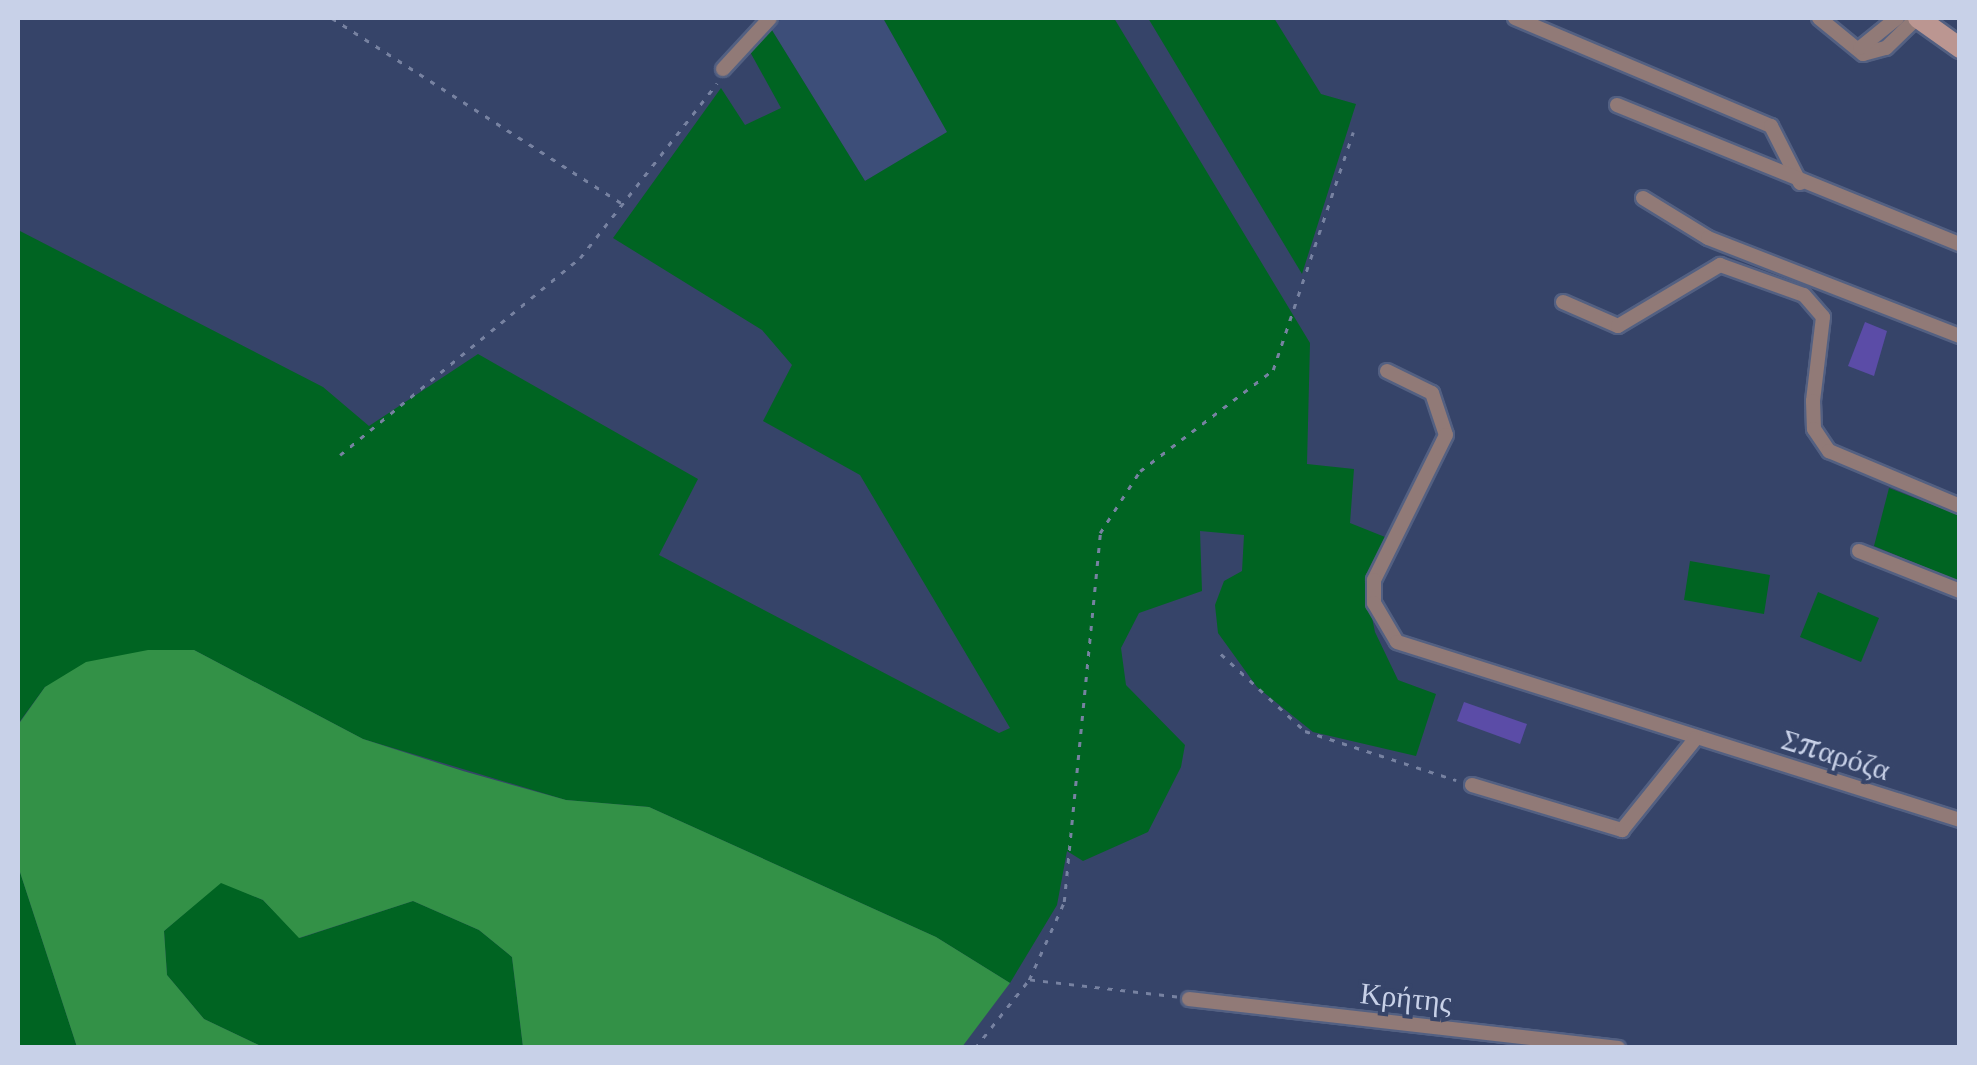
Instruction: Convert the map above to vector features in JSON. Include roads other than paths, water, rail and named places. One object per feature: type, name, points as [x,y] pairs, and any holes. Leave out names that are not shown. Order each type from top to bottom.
[{"type":"main road","points":[[1917,18],[1960,48]]},
{"type":"street","points":[[723,69],[770,18]]},
{"type":"street","points":[[1515,18],[1771,126],[1800,183]]},
{"type":"street","points":[[1820,18],[1849,48],[1886,48],[1917,18]]},
{"type":"street","points":[[1849,48],[1872,44],[1897,18]]},
{"type":"street","points":[[1617,105],[1800,183],[1960,244]]},
{"type":"street","points":[[1643,198],[1708,238],[1960,336]]},
{"type":"street","points":[[1562,302],[1618,326],[1720,266],[1804,295],[1823,317],[1812,401],[1814,429],[1829,451],[1960,506]]},
{"type":"street","name":"Σπαρόζα","points":[[1387,371],[1432,392],[1446,435],[1374,580],[1384,628],[1397,642],[1960,820]]},
{"type":"street","points":[[1859,551],[1960,591]]},
{"type":"street","points":[[1472,786],[1622,830],[1696,738]]},
{"type":"street","name":"Κρήτης","points":[[1189,999],[1618,1048]]}]
